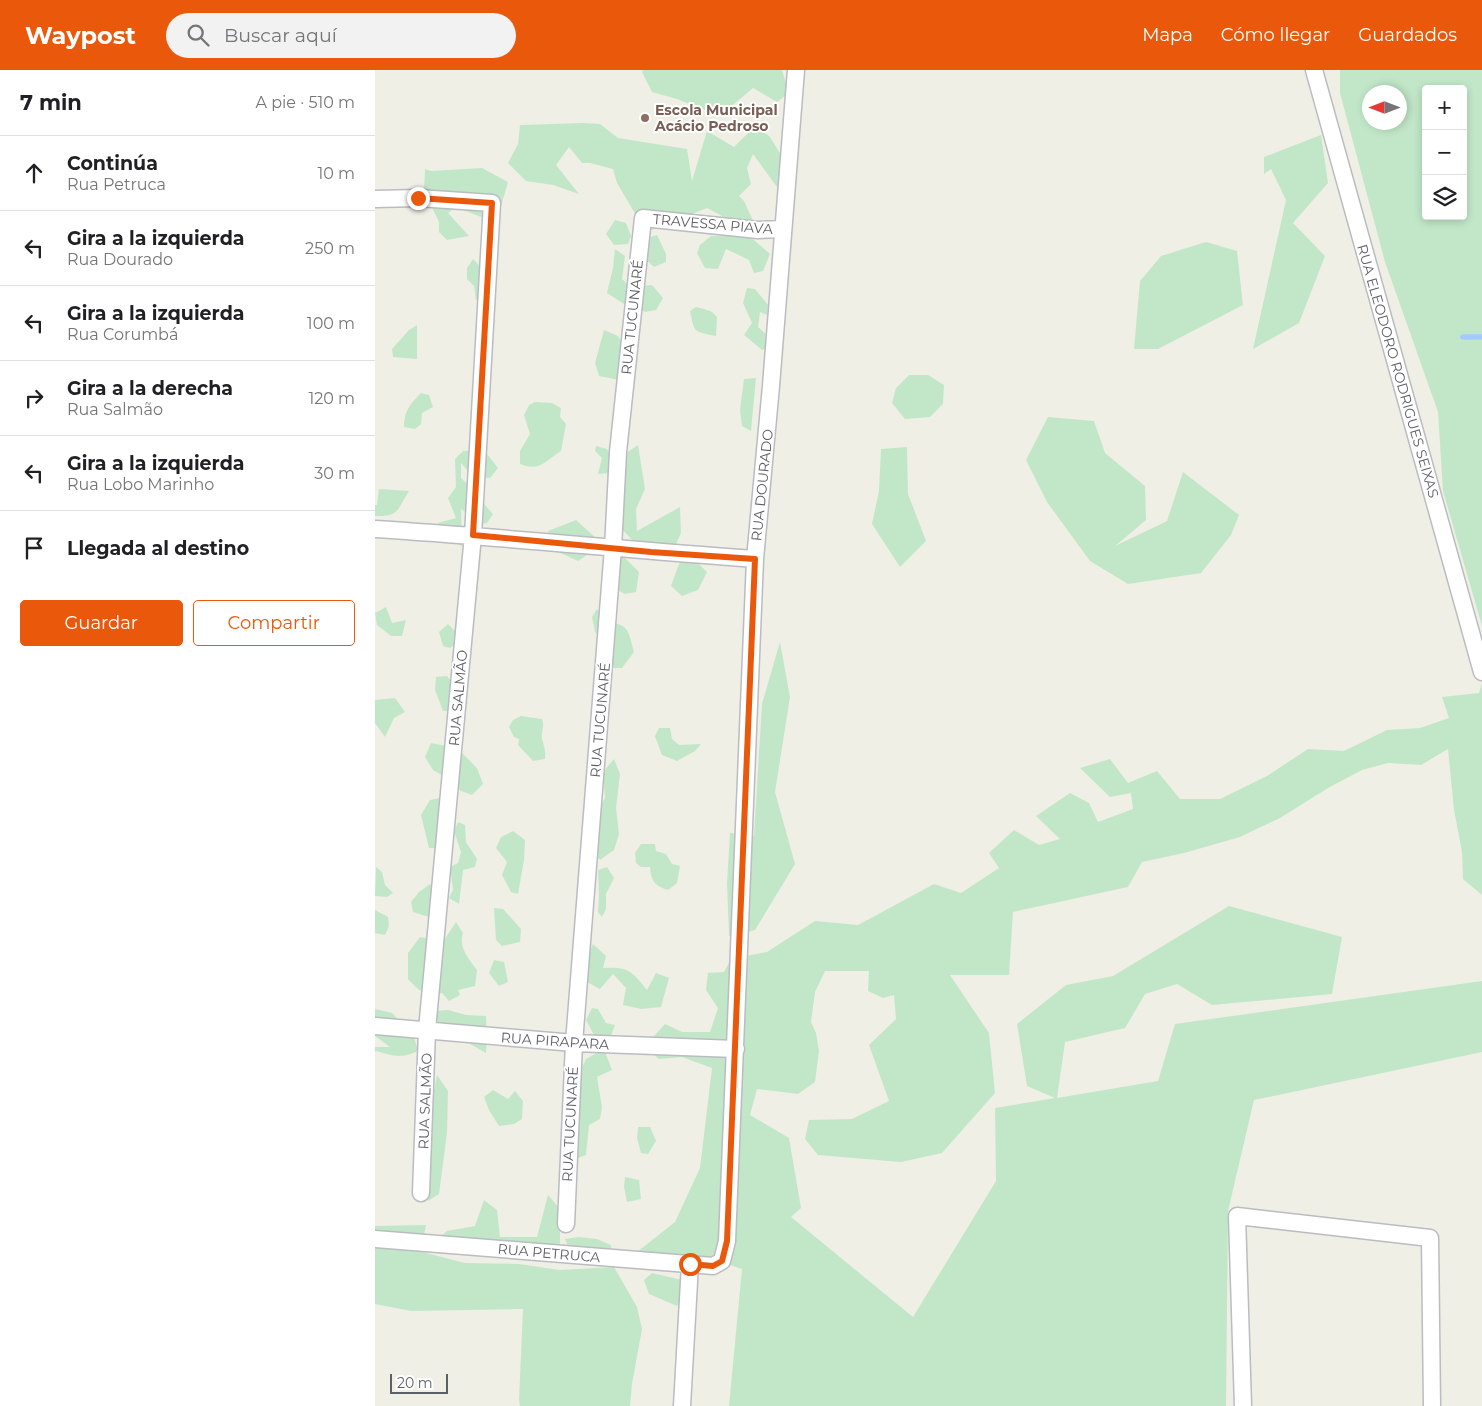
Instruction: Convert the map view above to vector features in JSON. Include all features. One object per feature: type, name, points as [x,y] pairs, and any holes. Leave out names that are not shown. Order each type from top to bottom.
[{"type":"street","name":"RUA DOURADO","points":[[722,1261],[727,1241],[755,559],[796,70]]},
{"type":"street","name":"RUA ELEODORO RODRIGUES SEIXAS","points":[[1314,70],[1482,672]]},
{"type":"street","name":"RUA SALMÃO","points":[[375,199],[418,198],[492,203],[473,535],[427,1030],[421,1193]]},
{"type":"street","name":"TRAVESSA PIAVA","points":[[643,218],[758,230],[783,230]]},
{"type":"street","name":"RUA TUCUNARÉ","points":[[566,1224],[574,1043],[613,548],[618,452],[643,218]]},
{"type":"street","points":[[375,529],[473,535],[755,559]]},
{"type":"street","name":"RUA PIRAPARA","points":[[375,1026],[574,1043],[735,1049]]},
{"type":"street","points":[[1243,1406],[1237,1216],[1430,1238],[1432,1406]]},
{"type":"street","name":"RUA PETRUCA","points":[[375,1239],[713,1266],[722,1261]]},
{"type":"street","points":[[682,1406],[690,1264]]},
{"type":"green space","points":[[643,70],[782,70],[789,93],[777,102],[753,88],[720,116],[677,99],[652,92],[642,72]]},
{"type":"green space","points":[[1340,70],[1482,70],[1482,626],[1443,491],[1438,412],[1385,262],[1340,93]]},
{"type":"green space","points":[[600,124],[618,138],[687,149],[692,181],[707,131],[734,147],[756,125],[770,137],[786,163],[777,187],[753,154],[747,168],[751,184],[739,196],[744,201],[755,225],[739,225],[707,208],[646,232],[617,183],[613,169],[590,163],[582,163],[569,147],[556,165],[579,194],[553,185],[526,181],[508,163],[518,144],[520,125]]},
{"type":"green space","points":[[1321,135],[1328,183],[1293,223],[1325,256],[1299,323],[1253,349],[1286,200],[1271,169],[1264,174],[1264,157]]},
{"type":"green space","points":[[482,168],[508,182],[501,206],[481,217],[456,207],[448,213],[469,236],[447,240],[439,232],[439,222],[424,191],[425,169],[431,171]]},
{"type":"green space","points":[[615,220],[626,223],[631,236],[628,244],[614,245],[606,234]]},
{"type":"green space","points":[[657,235],[666,254],[666,262],[654,267],[642,256],[644,239]]},
{"type":"green space","points":[[748,235],[770,254],[763,271],[754,273],[749,260],[726,249],[718,269],[705,268],[697,253],[700,245],[711,236]]},
{"type":"green space","points":[[1206,242],[1237,251],[1243,305],[1158,349],[1134,349],[1140,281],[1161,256]]},
{"type":"green space","points":[[615,249],[625,256],[622,279],[631,287],[652,285],[663,298],[656,310],[645,312],[634,304],[624,304],[607,293]]},
{"type":"green space","points":[[473,259],[479,265],[485,278],[476,301],[474,286],[467,279],[467,268]]},
{"type":"green space","points":[[747,288],[755,289],[768,305],[767,315],[760,312],[758,327],[765,333],[767,348],[762,350],[744,335],[752,323],[743,303]]},
{"type":"green space","points":[[696,307],[710,311],[717,317],[716,336],[699,332],[694,328],[690,311]]},
{"type":"green space","points":[[417,325],[417,359],[393,357],[392,349],[409,330]]},
{"type":"green space","points":[[604,330],[618,336],[627,353],[619,380],[599,376],[595,363]]},
{"type":"green space","points":[[909,375],[928,375],[944,385],[943,404],[930,417],[905,419],[892,403],[896,388]]},
{"type":"green space","points":[[756,378],[751,431],[742,426],[740,410],[744,379]]},
{"type":"green space","points":[[421,393],[429,395],[433,407],[422,413],[421,424],[415,429],[404,427],[408,408]]},
{"type":"green space","points":[[535,402],[552,403],[561,408],[560,417],[566,424],[561,451],[542,464],[533,467],[520,464],[520,451],[530,434],[524,415],[529,405]]},
{"type":"green space","points":[[1048,417],[1094,421],[1105,453],[1145,486],[1146,520],[1115,546],[1167,521],[1183,472],[1239,515],[1231,535],[1201,573],[1128,584],[1090,561],[1047,502],[1026,460]]},
{"type":"green space","points":[[638,445],[645,489],[636,509],[637,531],[680,507],[681,533],[675,546],[659,543],[652,546],[637,545],[620,527],[623,455]]},
{"type":"green space","points":[[596,446],[607,449],[612,460],[612,473],[598,474],[602,458],[595,451]]},
{"type":"green space","points":[[907,447],[908,494],[926,541],[900,567],[872,524],[879,491],[881,449]]},
{"type":"green space","points":[[484,450],[498,468],[490,478],[473,476],[461,463],[461,478],[493,514],[487,523],[475,525],[469,515],[461,509],[462,546],[450,540],[438,523],[456,518],[448,498],[456,487],[455,459],[463,451]]},
{"type":"green space","points":[[379,489],[409,491],[397,511],[393,514],[375,516],[375,505],[377,505]]},
{"type":"green space","points":[[576,520],[596,538],[590,553],[578,561],[558,552],[548,531]]},
{"type":"green space","points":[[622,555],[639,572],[636,592],[625,594],[611,587],[604,558]]},
{"type":"green space","points":[[687,558],[694,559],[707,572],[698,590],[682,596],[671,586],[679,564]]},
{"type":"green space","points":[[386,607],[392,623],[406,620],[402,636],[391,636],[377,625],[375,613]]},
{"type":"green space","points":[[597,609],[609,623],[621,625],[629,635],[634,652],[622,668],[606,668],[607,647],[595,632],[592,617]]},
{"type":"green space","points":[[448,624],[458,634],[456,644],[450,648],[443,646],[439,632]]},
{"type":"green space","points":[[780,642],[790,697],[775,792],[795,864],[755,930],[729,936],[727,883],[730,833],[754,836],[762,704]]},
{"type":"green space","points":[[447,676],[468,703],[457,711],[443,711],[435,690],[436,677]]},
{"type":"green space","points":[[1482,683],[1482,895],[1463,879],[1462,852],[1454,810],[1448,749],[1421,765],[1388,763],[1362,770],[1328,788],[1280,818],[1240,837],[1184,853],[1142,862],[1128,887],[1013,912],[1009,975],[950,975],[989,1033],[995,1093],[942,1153],[901,1162],[818,1155],[805,1139],[809,1120],[852,1119],[889,1101],[869,1045],[896,1019],[894,995],[883,998],[868,991],[869,971],[825,971],[815,992],[811,1022],[816,1033],[819,1051],[815,1082],[798,1094],[757,1089],[750,1115],[789,1138],[801,1208],[791,1217],[913,1317],[996,1181],[995,1108],[1055,1098],[1027,1086],[1017,1024],[1066,985],[1113,976],[1229,906],[1342,937],[1332,994],[1212,1005],[1177,984],[1145,994],[1125,1028],[1065,1042],[1057,1098],[1158,1081],[1175,1024],[1482,981],[1482,1052],[1254,1100],[1228,1211],[1226,1406],[729,1406],[742,1269],[712,1259],[648,1269],[637,1252],[675,1222],[700,1168],[712,1068],[682,1057],[659,1059],[644,1047],[665,1024],[682,1032],[710,1032],[718,1008],[706,990],[708,973],[724,972],[731,959],[767,952],[815,921],[858,925],[934,884],[961,893],[999,868],[989,853],[1014,830],[1039,845],[1060,839],[1036,816],[1070,793],[1089,803],[1098,822],[1133,809],[1131,793],[1110,797],[1080,768],[1110,759],[1128,783],[1157,771],[1180,799],[1220,799],[1267,776],[1308,749],[1344,751],[1387,730],[1420,728],[1449,718],[1442,697],[1479,693]]},
{"type":"green space","points":[[395,698],[405,712],[394,718],[385,737],[375,723],[375,700]]},
{"type":"green space","points":[[521,716],[542,719],[545,759],[533,761],[518,745],[519,739],[514,737],[509,727],[513,720]]},
{"type":"green space","points":[[659,728],[670,728],[672,739],[679,745],[701,744],[695,751],[677,761],[662,755],[655,736]]},
{"type":"green space","points":[[431,743],[457,748],[477,768],[483,784],[472,795],[461,791],[447,778],[433,770],[425,757]]},
{"type":"green space","points":[[614,759],[620,774],[616,808],[619,834],[614,850],[600,860],[592,851],[594,819],[605,798],[603,772]]},
{"type":"green space","points":[[445,797],[439,848],[429,848],[421,815],[430,800]]},
{"type":"green space","points":[[458,822],[465,825],[466,842],[477,859],[475,867],[463,870],[459,904],[449,898],[453,890],[450,867],[458,863],[461,852],[454,831]]},
{"type":"green space","points":[[513,831],[525,840],[524,860],[518,894],[511,892],[502,875],[507,862],[496,848],[501,837]]},
{"type":"green space","points":[[641,844],[655,844],[656,851],[666,854],[672,864],[680,866],[677,883],[668,890],[660,887],[655,882],[651,876],[650,867],[641,867],[636,863],[635,853]]},
{"type":"green space","points":[[376,867],[382,872],[385,885],[393,893],[387,897],[375,896]]},
{"type":"green space","points":[[607,867],[614,878],[606,894],[606,909],[602,917],[598,912],[598,870]]},
{"type":"green space","points":[[430,884],[435,888],[436,912],[429,917],[413,912],[411,902],[419,892]]},
{"type":"green space","points":[[494,908],[503,909],[521,929],[520,942],[502,946],[496,940]]},
{"type":"green space","points":[[375,910],[388,917],[389,926],[385,935],[375,933]]},
{"type":"green space","points":[[456,922],[463,933],[462,943],[465,953],[477,970],[475,986],[458,990],[460,995],[449,1001],[442,993],[431,994],[423,992],[408,979],[408,953],[420,937],[431,939],[441,945]]},
{"type":"green space","points":[[593,944],[606,956],[603,968],[618,968],[628,971],[647,990],[656,973],[669,978],[661,1007],[641,1009],[623,1005],[626,988],[613,974],[600,989],[587,982],[586,961]]},
{"type":"green space","points":[[494,960],[504,962],[508,982],[499,986],[489,973]]},
{"type":"green space","points":[[592,1008],[598,1009],[606,1023],[615,1025],[610,1038],[595,1037],[586,1020]]},
{"type":"green space","points":[[375,1009],[392,1013],[406,1028],[412,1030],[418,1051],[402,1056],[375,1052],[375,1047],[390,1047],[375,1036]]},
{"type":"green space","points":[[448,1010],[466,1015],[486,1016],[486,1053],[440,1027],[434,1011]]},
{"type":"green space","points":[[604,1049],[612,1070],[597,1077],[602,1107],[600,1119],[589,1125],[586,1155],[578,1158],[576,1121],[580,1098],[576,1080],[586,1059]]},
{"type":"green space","points":[[437,1075],[448,1091],[447,1133],[439,1194],[428,1201],[429,1116]]},
{"type":"green space","points":[[493,1090],[508,1099],[515,1091],[523,1101],[522,1119],[514,1124],[499,1126],[489,1110],[484,1097]]},
{"type":"green space","points":[[638,1127],[650,1127],[656,1141],[648,1154],[641,1153],[637,1138]]},
{"type":"green space","points":[[625,1177],[639,1180],[641,1199],[627,1202],[624,1187]]},
{"type":"green space","points":[[548,1195],[560,1209],[560,1246],[437,1239],[447,1231],[475,1226],[484,1200],[497,1210],[500,1237],[537,1237]]},
{"type":"green space","points":[[426,1225],[424,1235],[375,1240],[375,1226]]},
{"type":"green space","points":[[579,1237],[597,1239],[611,1245],[611,1259],[571,1254],[565,1239]]},
{"type":"green space","points":[[375,1245],[395,1245],[465,1263],[519,1264],[560,1270],[614,1267],[637,1307],[642,1329],[630,1406],[520,1406],[523,1309],[411,1311],[375,1304]]},
{"type":"green space","points":[[652,1273],[682,1280],[684,1295],[677,1306],[649,1294],[644,1280]]},
{"type":"waterway","points":[[1463,337],[1482,337]]},
{"type":"place","name":"Escola Municipal Acácio Pedroso","points":[[645,118]]},
{"type":"route","points":[[418,198],[492,203],[473,535],[651,552],[755,559],[727,1241],[722,1261],[713,1266],[690,1264]]}]
